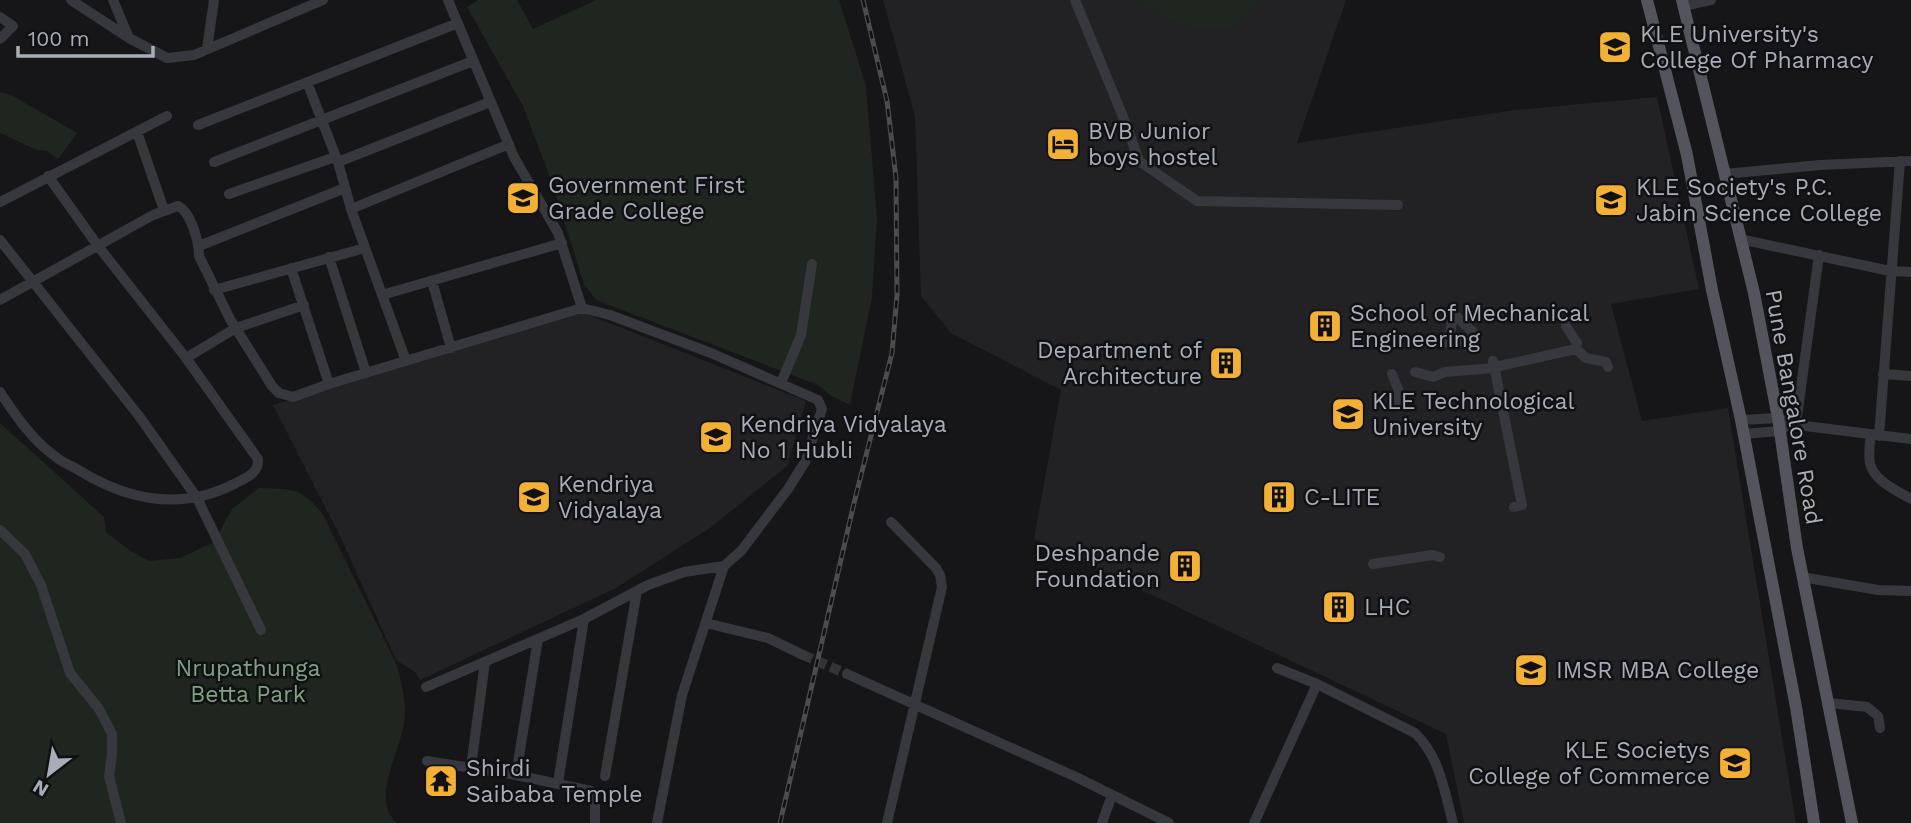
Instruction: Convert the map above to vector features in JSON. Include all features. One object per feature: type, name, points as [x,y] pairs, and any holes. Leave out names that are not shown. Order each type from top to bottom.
[{"type":"main road","points":[[1647,0],[1687,155],[1712,290],[1741,420],[1796,707],[1814,823]]},
{"type":"main road","name":"Pune Bangalore Road","points":[[1683,3],[1786,424],[1802,577],[1852,823]]},
{"type":"street","points":[[71,0],[129,38],[167,58],[194,55],[323,0]]},
{"type":"street","points":[[82,7],[91,0]]},
{"type":"street","points":[[113,0],[129,38]]},
{"type":"street","points":[[207,49],[214,0]]},
{"type":"street","points":[[450,0],[509,144],[562,243],[582,308]]},
{"type":"street","points":[[1075,0],[1139,161],[1197,201],[1398,205]]},
{"type":"street","points":[[1683,3],[1711,0]]},
{"type":"street","points":[[0,17],[13,26],[0,39]]},
{"type":"street","points":[[198,125],[458,23]]},
{"type":"street","points":[[214,162],[473,61]]},
{"type":"street","points":[[307,82],[322,118],[405,361]]},
{"type":"street","points":[[229,194],[336,159],[491,102]]},
{"type":"street","points":[[0,202],[167,116]]},
{"type":"street","points":[[137,132],[163,210]]},
{"type":"street","points":[[351,209],[509,144]]},
{"type":"street","points":[[1900,161],[1883,374],[1870,463],[1885,482],[1911,499]]},
{"type":"street","points":[[1725,174],[1911,161]]},
{"type":"street","points":[[0,392],[13,413],[57,458],[96,480],[133,496],[197,498],[219,491],[249,475],[259,463],[186,358],[98,246],[48,176]]},
{"type":"street","points":[[199,246],[345,188]]},
{"type":"street","points":[[0,300],[163,210],[178,206],[184,208],[199,246],[199,256],[214,290],[272,386],[279,393],[293,397],[582,308],[610,315],[711,353],[821,402],[816,431],[805,462],[741,551],[724,566],[682,695],[657,823]]},
{"type":"street","points":[[1740,239],[1890,271],[1911,272]]},
{"type":"street","points":[[0,240],[139,416],[197,498],[261,631]]},
{"type":"street","points":[[382,295],[562,243]]},
{"type":"street","points":[[214,290],[365,248]]},
{"type":"street","points":[[1786,424],[1819,255]]},
{"type":"street","points":[[329,257],[366,373]]},
{"type":"street","points":[[781,383],[801,335],[812,264]]},
{"type":"street","points":[[291,268],[329,384]]},
{"type":"street","points":[[432,281],[451,348]]},
{"type":"street","points":[[186,358],[236,328],[304,304]]},
{"type":"street","points":[[1566,327],[1577,344],[1576,349]]},
{"type":"street","points":[[1415,372],[1433,377],[1445,372],[1576,349]]},
{"type":"street","points":[[1576,349],[1586,358],[1606,362],[1608,367]]},
{"type":"street","points":[[1494,365],[1522,505],[1514,507]]},
{"type":"street","points":[[1392,374],[1398,389],[1400,407]]},
{"type":"street","points":[[1883,374],[1911,376]]},
{"type":"street","points":[[1741,420],[1911,439]]},
{"type":"street","points":[[1743,434],[1786,424]]},
{"type":"street","points":[[887,823],[942,582],[936,568],[891,522]]},
{"type":"street","points":[[0,530],[25,554],[40,585],[70,673],[99,709],[111,734],[109,776],[121,823]]},
{"type":"street","points":[[1373,564],[1432,555],[1440,557]]},
{"type":"street","points":[[426,687],[584,619],[637,591],[684,572],[724,566]]},
{"type":"street","points":[[1802,577],[1878,590],[1911,591]]},
{"type":"street","points":[[605,776],[637,591]]},
{"type":"street","points":[[558,783],[584,619]]},
{"type":"street","points":[[706,623],[768,638],[803,655]]},
{"type":"street","points":[[516,775],[538,639]]},
{"type":"street","points":[[471,767],[485,662]]},
{"type":"street","points":[[1277,668],[1317,684],[1415,733],[1426,744],[1438,767],[1453,823]]},
{"type":"street","points":[[847,674],[1169,823]]},
{"type":"street","points":[[1254,823],[1317,684]]},
{"type":"street","points":[[1829,703],[1867,707],[1878,716],[1880,728]]},
{"type":"street","points":[[427,761],[558,783],[593,793],[595,823]]},
{"type":"street","points":[[1102,823],[1112,795]]},
{"type":"shaded area","name":"KLE Technological University","points":[[883,0],[1346,0],[1297,143],[1515,110],[1657,97],[1699,289],[1611,304],[1642,421],[1728,408],[1796,823],[1464,823],[1446,734],[1034,539],[1061,390],[951,333],[921,296],[915,116]]},
{"type":"shaded area","name":"Kendriya Vidyalaya","points":[[584,313],[806,401],[787,466],[710,528],[616,588],[420,680],[415,672],[396,660],[340,536],[273,405]]},
{"type":"green space","points":[[478,0],[517,0],[533,29],[596,0],[839,0],[866,86],[877,218],[872,297],[850,405],[830,395],[818,385],[596,300],[584,284],[552,183],[523,106],[467,7]]},
{"type":"green space","points":[[1141,0],[1264,0],[1228,30],[1182,24],[1162,15]]},
{"type":"green space","points":[[0,92],[11,95],[77,133],[58,159],[47,151],[37,150],[0,133]]},
{"type":"green space","name":"Nrupathunga Betta Park","points":[[0,423],[104,517],[106,532],[149,561],[180,558],[214,542],[232,509],[259,488],[294,491],[315,505],[322,513],[396,663],[400,678],[404,723],[386,789],[389,813],[397,823],[0,823]]},
{"type":"tunnel","points":[[803,655],[847,674]]},
{"type":"railway","points":[[780,823],[855,499],[892,353],[897,295],[896,178],[887,101],[863,0]]},
{"type":"place","name":"KLE University's College Of Pharmacy","points":[[1615,47]]},
{"type":"place","name":"BVB Junior boys hostel","points":[[1063,144]]},
{"type":"place","name":"Government First Grade College","points":[[523,198]]},
{"type":"place","name":"KLE Society's P.C. Jabin Science College","points":[[1611,200]]},
{"type":"place","name":"School of Mechanical Engineering","points":[[1325,326]]},
{"type":"place","name":"Department of Architecture","points":[[1226,363]]},
{"type":"place","name":"KLE Technological University","points":[[1348,414]]},
{"type":"place","name":"Kendriya Vidyalaya No 1 Hubli","points":[[716,437]]},
{"type":"place","name":"Kendriya Vidyalaya","points":[[534,497]]},
{"type":"place","name":"C-LITE","points":[[1279,497]]},
{"type":"place","name":"Deshpande Foundation","points":[[1185,566]]},
{"type":"place","name":"LHC","points":[[1339,607]]},
{"type":"place","name":"IMSR MBA College","points":[[1531,670]]},
{"type":"place","name":"KLE Societys College of Commerce","points":[[1735,763]]},
{"type":"place","name":"Shirdi Saibaba Temple","points":[[441,781]]}]
